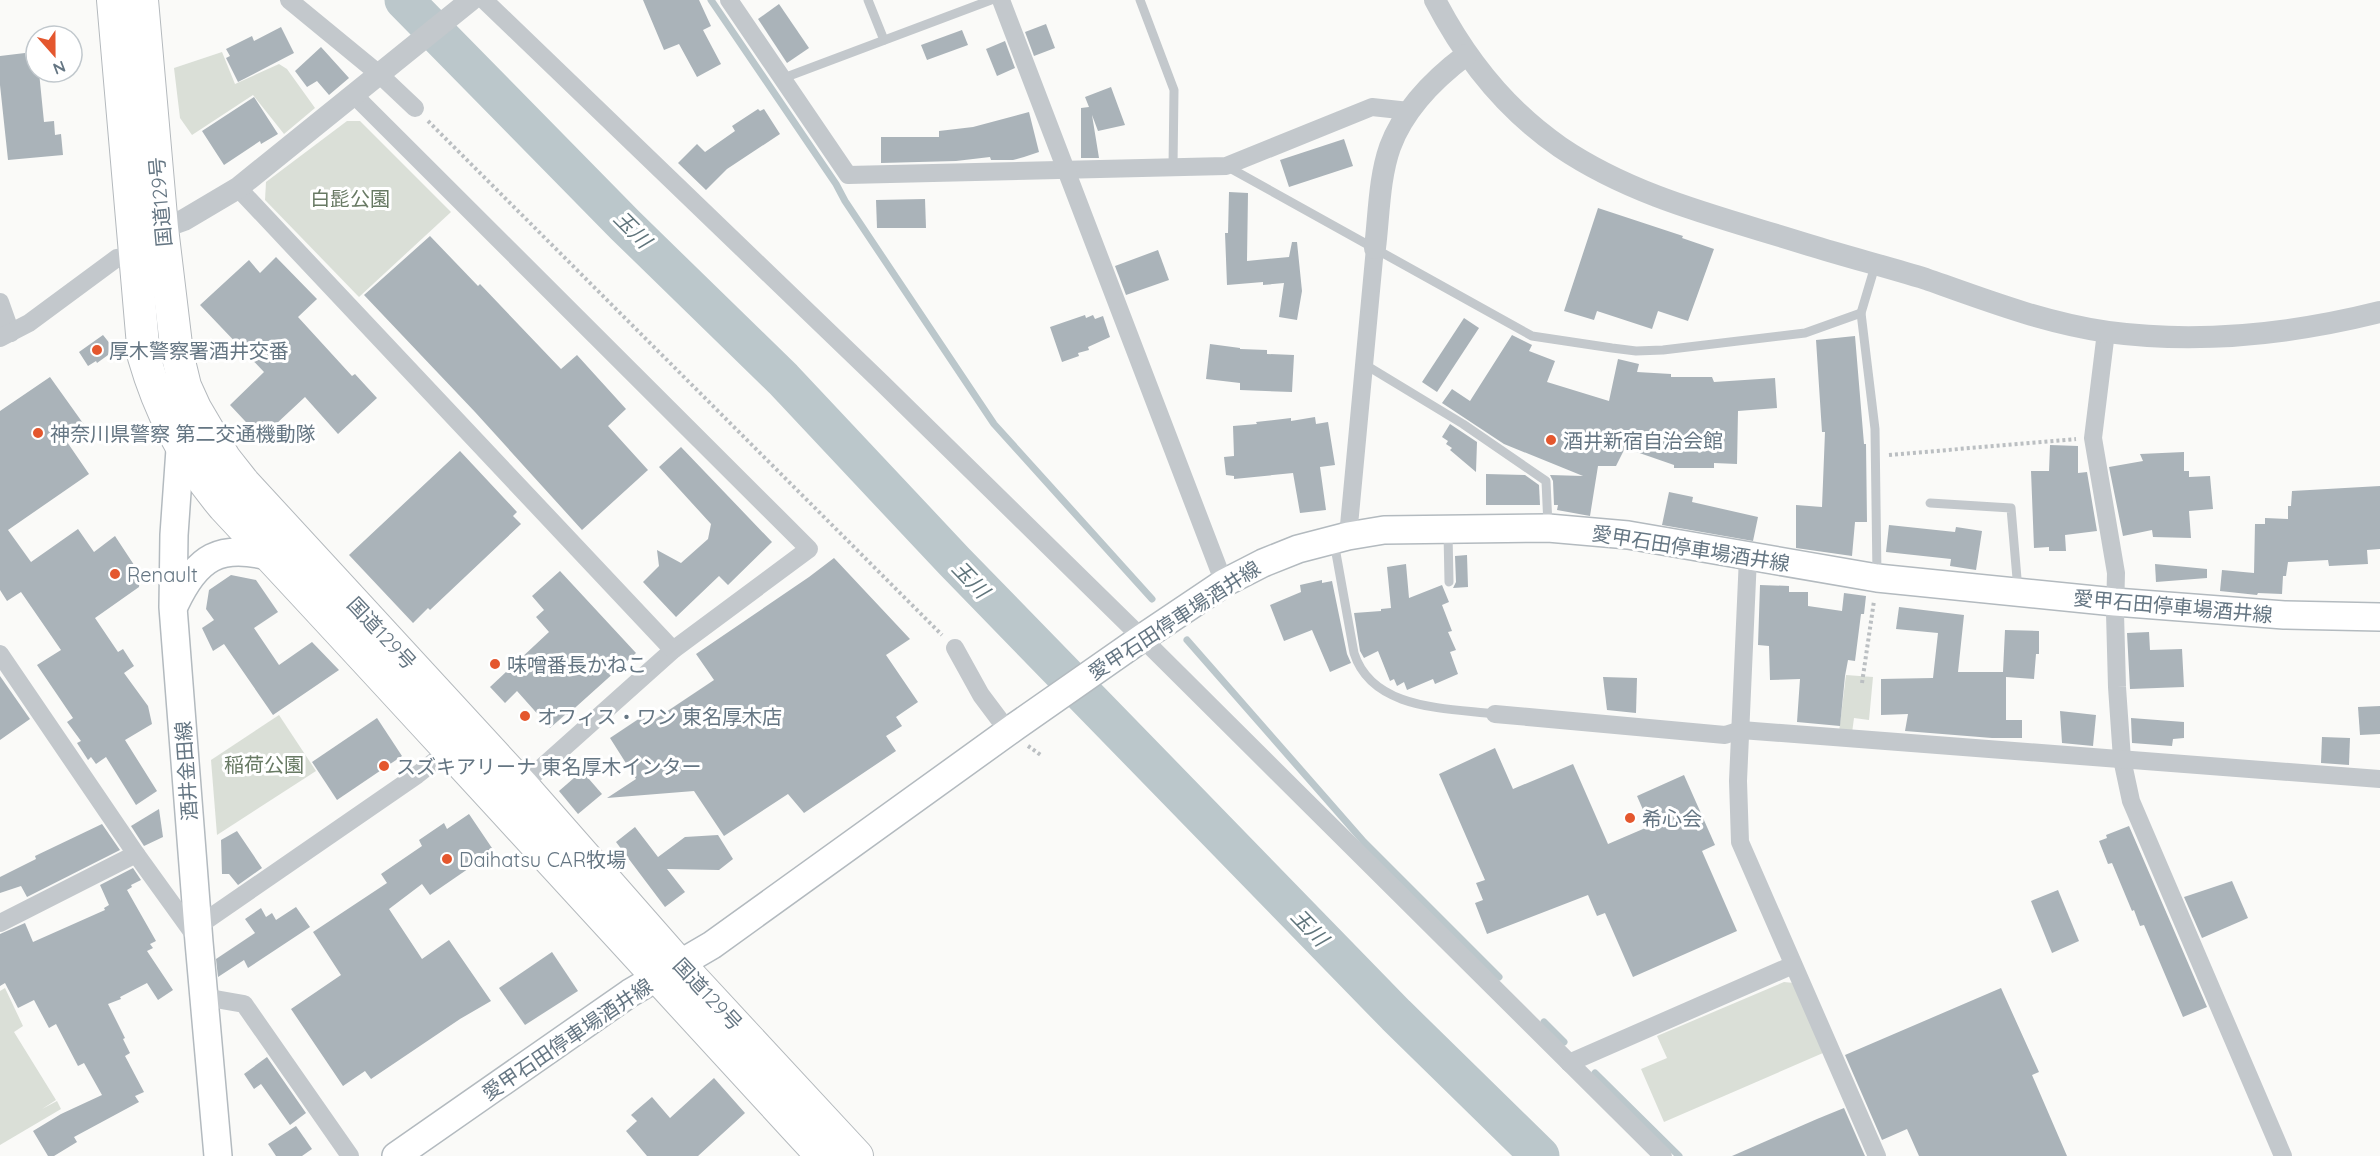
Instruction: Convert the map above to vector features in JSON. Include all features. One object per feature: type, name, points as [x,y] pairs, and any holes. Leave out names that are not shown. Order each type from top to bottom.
[{"type":"highway","name":"国道129号","points":[[113,0],[144,357],[165,417],[180,446],[216,497],[450,749],[669,971],[857,1156]]},
{"type":"highway","name":"国道129号","points":[[142,0],[173,329],[185,386],[210,434],[244,483],[522,785],[669,971],[822,1156]]},
{"type":"main road","name":"酒井金田線","points":[[185,386],[174,535],[174,607],[198,934],[218,1156]]},
{"type":"main road","name":"愛甲石田停車場酒井線","points":[[396,1156],[621,999],[712,945],[1020,735],[1142,638],[1224,584],[1263,563],[1298,549],[1384,530],[1548,528],[1628,535],[1877,578],[2115,602],[2284,615],[2380,617]]},
{"type":"main road","points":[[174,607],[184,585],[203,561],[217,555],[236,552],[251,552],[271,557]]},
{"type":"street","points":[[289,0],[384,70],[415,108]]},
{"type":"street","points":[[162,228],[184,220],[238,189],[384,70],[475,0],[882,383],[1663,1156]]},
{"type":"street","points":[[729,0],[848,175],[1226,166],[1372,107],[1409,111]]},
{"type":"street","points":[[1000,0],[1224,584]]},
{"type":"street","points":[[1435,0],[1466,55],[1490,84],[1532,124],[1559,146],[1597,170],[1641,191],[1686,207],[1914,275],[2039,317],[2106,332],[2170,337],[2216,337],[2267,333],[2380,312]]},
{"type":"street","points":[[1340,538],[1364,364],[1384,169],[1398,128],[1409,111],[1447,69],[1466,55]]},
{"type":"street","points":[[354,95],[809,549],[673,650],[522,785]]},
{"type":"street","points":[[238,189],[673,650]]},
{"type":"street","points":[[0,302],[5,335],[29,323],[117,258],[134,256]]},
{"type":"street","points":[[2106,332],[2093,438],[2116,573],[2115,602],[2122,759],[2132,801],[2283,1156]]},
{"type":"street","points":[[1748,557],[1738,782],[1740,842],[1877,1156]]},
{"type":"street","points":[[956,648],[981,695],[1020,735]]},
{"type":"street","points":[[0,654],[136,854],[198,934],[450,749]]},
{"type":"street","points":[[1495,714],[1725,735],[1741,730],[2380,779]]},
{"type":"street","points":[[0,923],[136,854]]},
{"type":"street","points":[[1569,1063],[1793,965]]},
{"type":"street","points":[[204,997],[244,1004],[350,1156]]},
{"type":"lane","points":[[868,0],[884,40]]},
{"type":"lane","points":[[781,79],[991,0]]},
{"type":"lane","points":[[1140,0],[1174,90],[1173,167]]},
{"type":"lane","points":[[1226,166],[1532,336],[1636,351],[1664,350],[1805,333],[1861,313]]},
{"type":"lane","points":[[1875,265],[1861,313],[1875,429],[1877,578]]},
{"type":"lane","points":[[1364,364],[1463,424],[1546,481],[1548,528]]},
{"type":"lane","points":[[1930,503],[2011,508],[2018,592]]},
{"type":"lane","points":[[1447,529],[1449,582]]},
{"type":"lane","points":[[1340,538],[1354,653],[1357,663],[1371,682],[1383,691],[1414,704],[1495,714]]},
{"type":"path","points":[[415,108],[956,648]]},
{"type":"path","points":[[1876,456],[2093,438]]},
{"type":"path","points":[[1862,683],[1877,578]]},
{"type":"green space","points":[[222,52],[235,84],[279,64],[287,69],[315,108],[284,134],[253,95],[192,135],[180,118],[174,68]]},
{"type":"green space","name":"白髭公園","points":[[347,121],[360,121],[451,212],[359,297],[265,200],[266,182]]},
{"type":"green space","points":[[1846,675],[1873,677],[1869,720],[1854,718],[1852,733],[1839,732]]},
{"type":"green space","name":"稲荷公園","points":[[279,715],[316,771],[217,835],[211,760]]},
{"type":"green space","points":[[1784,982],[1794,983],[1823,1053],[1664,1122],[1641,1069],[1667,1058],[1657,1036]]},
{"type":"green space","points":[[5,988],[23,1026],[14,1032],[56,1100],[42,1109],[57,1101],[61,1109],[0,1145],[0,991]]},
{"type":"building","points":[[643,0],[699,0],[711,26],[703,30],[721,64],[697,77],[679,44],[664,50]]},
{"type":"building","points":[[779,4],[809,48],[787,63],[758,19]]},
{"type":"building","points":[[1046,24],[1055,48],[1034,56],[1025,32]]},
{"type":"building","points":[[281,27],[294,53],[238,82],[226,58],[230,56],[226,49],[252,36],[254,41]]},
{"type":"building","points":[[962,30],[968,45],[927,60],[921,45]]},
{"type":"building","points":[[1005,41],[1015,68],[997,76],[986,49]]},
{"type":"building","points":[[321,47],[349,78],[329,95],[317,81],[307,87],[295,71]]},
{"type":"building","points":[[24,53],[24,84],[40,84],[44,122],[54,121],[55,135],[61,134],[63,155],[8,160],[0,85],[0,56]]},
{"type":"building","points":[[1111,87],[1125,125],[1098,131],[1092,115],[1099,158],[1081,158],[1081,108],[1089,107],[1085,97]]},
{"type":"building","points":[[254,97],[278,134],[261,144],[260,141],[224,165],[202,131]]},
{"type":"building","points":[[758,109],[760,111],[764,109],[780,134],[727,169],[706,190],[678,163],[697,144],[705,152],[735,131],[732,126]]},
{"type":"building","points":[[1029,112],[1039,152],[1013,160],[991,160],[990,157],[956,161],[881,163],[881,137],[939,137],[939,131],[973,127]]},
{"type":"building","points":[[1344,139],[1353,166],[1289,187],[1280,160]]},
{"type":"building","points":[[1229,192],[1248,193],[1247,261],[1289,257],[1292,242],[1297,242],[1302,291],[1297,320],[1279,317],[1284,283],[1227,285],[1225,233],[1228,233]]},
{"type":"building","points":[[925,199],[926,228],[877,228],[876,200]]},
{"type":"building","points":[[1598,208],[1683,236],[1682,238],[1714,249],[1688,321],[1658,311],[1652,329],[1597,311],[1594,320],[1564,311]]},
{"type":"building","points":[[430,236],[478,286],[480,284],[561,369],[577,355],[626,409],[608,426],[648,470],[582,530],[475,412],[364,295]]},
{"type":"building","points":[[1158,250],[1169,280],[1126,295],[1115,266]]},
{"type":"building","points":[[276,257],[317,299],[298,317],[352,376],[355,374],[377,398],[338,434],[305,397],[261,438],[230,405],[264,372],[200,305],[249,260],[260,273]]},
{"type":"building","points":[[1085,315],[1086,318],[1093,315],[1095,319],[1103,316],[1110,337],[1088,347],[1089,350],[1078,353],[1079,356],[1062,362],[1050,327]]},
{"type":"building","points":[[1464,318],[1479,328],[1437,392],[1422,382]]},
{"type":"building","name":"厚木警察署酒井交番","points":[[103,335],[115,350],[97,363],[96,361],[88,366],[79,352]]},
{"type":"building","points":[[1512,335],[1532,345],[1529,351],[1555,361],[1547,382],[1609,401],[1618,359],[1639,364],[1637,372],[1671,374],[1671,377],[1712,377],[1714,382],[1775,378],[1777,408],[1738,411],[1737,464],[1714,463],[1714,468],[1674,468],[1674,465],[1625,448],[1616,466],[1598,466],[1590,516],[1557,510],[1558,505],[1554,505],[1553,481],[1550,475],[1583,476],[1504,444],[1442,403],[1452,389],[1470,401]]},
{"type":"building","points":[[1855,336],[1864,444],[1866,444],[1867,522],[1855,522],[1852,556],[1796,548],[1796,505],[1822,507],[1825,432],[1822,432],[1816,340]]},
{"type":"building","points":[[1210,344],[1240,349],[1267,350],[1267,354],[1294,355],[1292,392],[1240,390],[1240,383],[1206,379]]},
{"type":"building","points":[[50,377],[85,426],[65,439],[89,474],[8,530],[31,562],[78,529],[94,552],[115,536],[140,574],[139,587],[95,618],[118,652],[123,649],[134,666],[124,673],[148,706],[152,724],[125,740],[157,791],[136,805],[106,757],[96,764],[91,757],[88,760],[77,743],[81,741],[67,722],[73,718],[37,665],[61,650],[21,592],[7,601],[0,590],[0,411]]},
{"type":"building","points":[[1315,417],[1316,424],[1328,422],[1335,465],[1320,467],[1326,510],[1300,513],[1293,473],[1234,479],[1234,476],[1226,475],[1224,457],[1234,456],[1233,426]]},
{"type":"building","points":[[1450,424],[1477,442],[1476,472],[1450,450],[1452,448],[1446,444],[1448,441],[1442,437]]},
{"type":"building","points":[[2050,445],[2078,446],[2078,473],[2087,472],[2097,531],[2065,535],[2066,551],[2049,551],[2049,547],[2034,548],[2031,471],[2049,471]]},
{"type":"building","points":[[681,447],[772,542],[728,585],[719,576],[676,617],[643,582],[659,566],[657,550],[681,563],[708,539],[711,524],[659,467]]},
{"type":"building","points":[[460,451],[517,512],[513,516],[521,524],[430,610],[428,608],[413,623],[349,555]]},
{"type":"building","points":[[2184,452],[2184,471],[2189,471],[2189,477],[2210,476],[2213,509],[2189,511],[2191,538],[2153,537],[2152,530],[2123,536],[2109,467],[2143,461],[2140,454]]},
{"type":"building","points":[[1486,474],[1525,475],[1539,485],[1540,505],[1486,505]]},
{"type":"building","points":[[2380,486],[2380,549],[2367,550],[2368,564],[2329,566],[2328,560],[2288,562],[2286,576],[2283,576],[2282,594],[2258,593],[2257,595],[2220,591],[2222,570],[2254,573],[2255,524],[2265,524],[2265,518],[2288,519],[2288,506],[2291,506],[2292,491]]},
{"type":"building","points":[[1669,492],[1693,497],[1692,502],[1758,517],[1753,541],[1662,525]]},
{"type":"building","points":[[1889,525],[1955,532],[1956,527],[1982,531],[1976,570],[1950,566],[1951,559],[1886,552]]},
{"type":"building","points":[[1467,555],[1468,587],[1453,588],[1456,582],[1455,556]]},
{"type":"building","points":[[834,558],[910,639],[886,655],[918,702],[896,717],[902,726],[886,736],[896,751],[804,813],[788,794],[724,836],[694,791],[607,798],[636,779],[610,738],[643,716],[648,724],[714,680],[696,654]]},
{"type":"building","points":[[1406,564],[1409,598],[1442,585],[1449,602],[1442,605],[1452,631],[1448,632],[1456,650],[1450,652],[1458,674],[1435,684],[1433,679],[1407,690],[1404,682],[1397,686],[1394,679],[1390,681],[1378,651],[1364,658],[1360,651],[1354,613],[1391,608],[1387,567]]},
{"type":"building","points":[[2155,564],[2207,569],[2207,578],[2156,582]]},
{"type":"building","points":[[560,571],[636,653],[550,728],[517,691],[505,703],[490,687],[549,632],[536,617],[544,610],[532,596]]},
{"type":"building","points":[[231,575],[256,580],[278,612],[254,628],[279,665],[312,642],[339,670],[273,715],[224,644],[213,651],[202,628],[214,620],[206,609],[209,590]]},
{"type":"building","points":[[1322,580],[1322,583],[1332,581],[1347,654],[1351,663],[1330,672],[1312,630],[1284,641],[1270,605],[1301,592],[1300,585]]},
{"type":"building","points":[[1760,585],[1789,586],[1789,592],[1808,592],[1808,606],[1842,611],[1844,593],[1866,596],[1864,614],[1861,614],[1855,661],[1848,660],[1840,726],[1797,722],[1800,679],[1770,680],[1769,646],[1758,645]]},
{"type":"building","points":[[1899,607],[1964,615],[1958,672],[2003,672],[2005,630],[2039,631],[2039,654],[2036,654],[2034,679],[2006,677],[2006,720],[2022,720],[2022,738],[1905,731],[1908,714],[1881,715],[1881,679],[1933,678],[1938,633],[1896,629]]},
{"type":"building","points":[[2149,632],[2150,650],[2182,649],[2184,687],[2130,689],[2127,633]]},
{"type":"building","points":[[0,676],[30,719],[0,740]]},
{"type":"building","points":[[1603,677],[1637,678],[1636,713],[1607,710]]},
{"type":"building","points":[[2380,706],[2380,734],[2360,735],[2358,707]]},
{"type":"building","points":[[2060,711],[2096,715],[2093,746],[2062,743]]},
{"type":"building","points":[[377,718],[402,756],[337,800],[312,762]]},
{"type":"building","points":[[2131,718],[2184,722],[2184,738],[2173,739],[2172,746],[2132,743]]},
{"type":"building","points":[[2322,737],[2350,738],[2349,765],[2321,763]]},
{"type":"building","points":[[1495,748],[1513,789],[1573,764],[1608,844],[1650,826],[1637,796],[1684,775],[1715,845],[1702,851],[1737,931],[1633,977],[1605,913],[1597,916],[1588,895],[1487,934],[1475,903],[1483,900],[1476,883],[1485,880],[1439,774]]},
{"type":"building","points":[[582,771],[602,794],[578,814],[559,791]]},
{"type":"building","points":[[159,809],[163,837],[144,846],[131,826]]},
{"type":"building","points":[[469,814],[494,851],[430,895],[422,884],[389,909],[422,959],[449,940],[491,1001],[460,1019],[371,1079],[365,1071],[343,1086],[291,1009],[341,975],[313,932],[387,883],[381,874],[422,846],[419,840],[444,823],[447,829]]},
{"type":"building","points":[[102,824],[120,850],[27,897],[21,886],[0,893],[0,877],[36,859],[35,856]]},
{"type":"building","points":[[2129,826],[2207,1007],[2183,1017],[2144,925],[2140,926],[2112,863],[2108,864],[2099,841],[2107,838],[2106,835]]},
{"type":"building","points":[[635,827],[658,857],[685,837],[718,835],[733,859],[719,870],[667,869],[685,892],[665,907],[616,842]]},
{"type":"building","points":[[237,831],[262,868],[238,885],[229,874],[222,874],[221,840]]},
{"type":"building","points":[[133,868],[141,880],[127,890],[156,941],[150,944],[153,948],[147,951],[173,990],[158,1000],[147,983],[108,1004],[130,1053],[125,1056],[144,1092],[135,1096],[139,1102],[74,1137],[77,1142],[54,1156],[48,1156],[33,1131],[61,1114],[102,1095],[84,1063],[78,1066],[56,1024],[49,1028],[34,1000],[18,1008],[5,983],[0,986],[0,934],[25,923],[33,942],[105,910],[104,908],[109,905],[100,885]]},
{"type":"building","points":[[2232,881],[2248,918],[2202,938],[2184,897]]},
{"type":"building","points":[[2058,890],[2079,941],[2052,953],[2031,901]]},
{"type":"building","points":[[296,907],[310,927],[248,968],[244,960],[218,977],[216,959],[255,933],[245,919],[261,908],[266,917],[272,913],[276,920]]},
{"type":"building","points":[[552,952],[578,991],[525,1025],[499,988]]},
{"type":"building","points":[[2001,988],[2039,1072],[2032,1075],[2067,1156],[1919,1156],[1907,1129],[1882,1140],[1845,1055]]},
{"type":"building","points":[[267,1057],[306,1113],[290,1125],[261,1084],[254,1089],[244,1074]]},
{"type":"building","points":[[714,1078],[745,1113],[698,1156],[647,1156],[626,1131],[637,1121],[631,1115],[652,1097],[670,1118]]},
{"type":"building","points":[[1844,1108],[1865,1156],[1732,1156],[1817,1119]]},
{"type":"building","points":[[296,1126],[312,1149],[302,1156],[276,1156],[268,1144]]},
{"type":"waterway","name":"玉川","points":[[404,0],[625,225],[783,379],[954,561],[1396,1015],[1540,1156]]},
{"type":"waterway","points":[[711,0],[836,184],[845,201],[994,424],[1152,599]]},
{"type":"waterway","points":[[1187,640],[1364,842],[1499,977]]},
{"type":"waterway","points":[[1544,1022],[1564,1042]]},
{"type":"waterway","points":[[1595,1073],[1679,1156]]},
{"type":"place","name":"厚木警察署酒井交番","points":[[97,350]]},
{"type":"place","name":"神奈川県警察 第二交通機動隊","points":[[38,433]]},
{"type":"place","name":"酒井新宿自治会館","points":[[1551,440]]},
{"type":"place","name":"Renault","points":[[115,574]]},
{"type":"place","name":"味噌番長かねこ","points":[[495,664]]},
{"type":"place","name":"オフィス・ワン 東名厚木店","points":[[525,716]]},
{"type":"place","name":"スズキアリーナ 東名厚木インター","points":[[384,766]]},
{"type":"place","name":"希心会","points":[[1630,818]]},
{"type":"place","name":"Daihatsu CAR牧場","points":[[447,859]]}]
